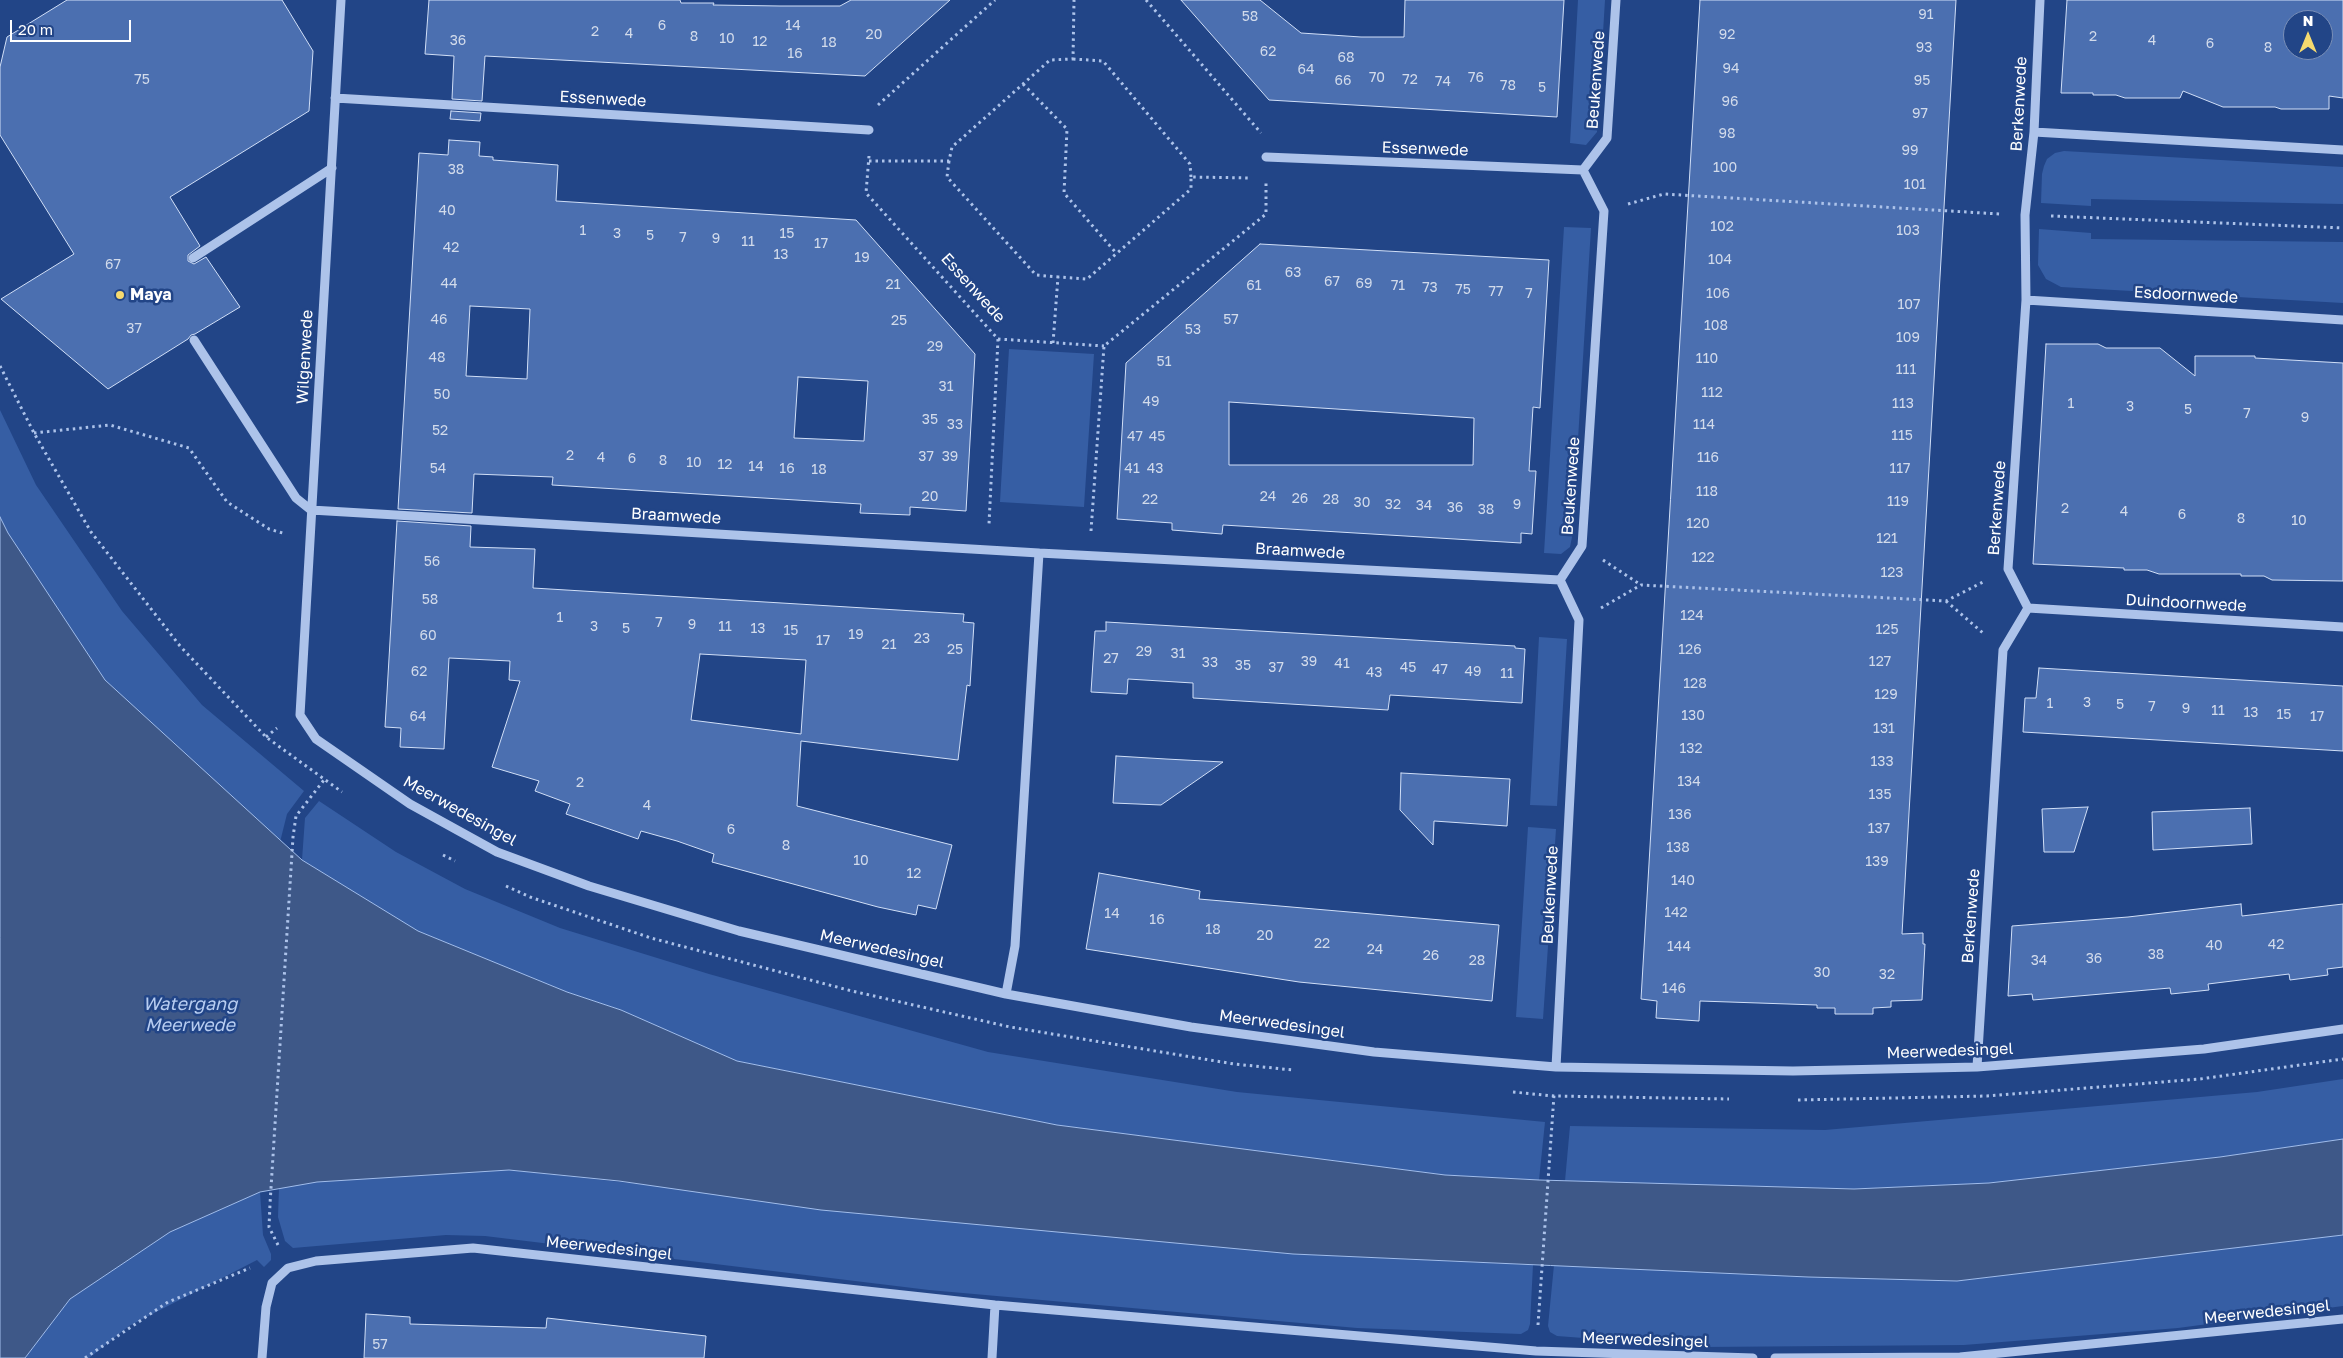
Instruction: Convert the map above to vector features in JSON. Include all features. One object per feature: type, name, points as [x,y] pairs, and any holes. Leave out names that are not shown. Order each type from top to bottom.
[{"type":"street","name":"Wilgenwede","points":[[300,715],[341,0]]},
{"type":"street","name":"Beukenwede","points":[[1556,1067],[1579,620],[1560,580],[1582,546],[1604,211],[1584,170],[1607,138],[1616,0]]},
{"type":"street","name":"Berkenwede","points":[[1977,1067],[2003,650],[2028,608],[2008,569],[2026,300],[2025,215],[2034,132],[2040,0]]},
{"type":"street","name":"Essenwede","points":[[335,98],[868,130]]},
{"type":"street","points":[[2034,132],[2343,150]]},
{"type":"street","name":"Essenwede","points":[[1266,157],[1584,170]]},
{"type":"street","points":[[193,258],[332,168]]},
{"type":"street","name":"Esdoornwede","points":[[2026,300],[2343,320]]},
{"type":"street","points":[[194,340],[296,498],[311,510]]},
{"type":"street","name":"Braamwede","points":[[311,510],[1039,553],[1089,554],[1560,580]]},
{"type":"street","points":[[1006,994],[1015,946],[1039,553]]},
{"type":"street","name":"Duindoornwede","points":[[2028,608],[2343,627]]},
{"type":"street","name":"Meerwedesingel","points":[[300,715],[316,739],[410,804],[496,852],[589,886],[739,931],[1006,994],[1191,1027],[1355,1049],[1556,1067],[1793,1071],[1977,1067],[2204,1049],[2343,1029]]},
{"type":"street","name":"Meerwedesingel","points":[[288,1268],[316,1261],[473,1248],[995,1305],[1536,1355],[1753,1358]]},
{"type":"street","points":[[262,1358],[266,1306],[272,1283],[288,1268]]},
{"type":"street","points":[[992,1358],[995,1305]]},
{"type":"street","name":"Meerwedesingel","points":[[1775,1358],[1960,1358],[2343,1319]]},
{"type":"path","name":"Essenwede","points":[[995,0],[873,110],[868,130],[869,161],[866,193],[998,339],[1104,346]]},
{"type":"path","points":[[1073,59],[1074,0]]},
{"type":"path","points":[[1089,554],[1104,346],[1266,214],[1266,138],[1146,0]]},
{"type":"path","points":[[1050,60],[1103,61],[1190,164],[1191,189],[1087,279],[1036,275],[947,177],[952,147],[1023,84],[1050,60]]},
{"type":"path","points":[[1023,84],[1067,129],[1064,193],[1117,254]]},
{"type":"path","points":[[869,161],[949,161]]},
{"type":"path","points":[[1191,177],[1266,178]]},
{"type":"path","points":[[1604,211],[1664,194],[2025,215],[2343,228]]},
{"type":"path","points":[[1053,342],[1058,277]]},
{"type":"path","name":"Essenwede","points":[[987,549],[998,339]]},
{"type":"path","points":[[0,366],[34,433],[90,532],[180,646],[266,737]]},
{"type":"path","points":[[34,433],[110,424],[189,448],[227,502],[269,529],[310,540]]},
{"type":"path","points":[[1582,546],[1641,584],[1946,601],[2008,569]]},
{"type":"path","points":[[1579,620],[1641,584]]},
{"type":"path","points":[[1946,601],[2003,650]]},
{"type":"path","points":[[85,1358],[168,1302],[253,1266],[288,1268],[269,1226],[293,837],[296,816],[324,780]]},
{"type":"path","points":[[1536,1355],[1556,1067]]},
{"type":"shaded area","points":[[1578,0],[1605,0],[1597,132],[1586,145],[1570,143]]},
{"type":"shaded area","points":[[2064,151],[2343,167],[2343,204],[2091,199],[2091,206],[2041,203],[2042,174],[2047,159],[2055,153]]},
{"type":"shaded area","points":[[1564,227],[1591,228],[1572,537],[1570,547],[1561,554],[1544,553]]},
{"type":"shaded area","points":[[2039,229],[2091,233],[2091,239],[2343,242],[2343,303],[2061,287],[2046,279],[2038,265]]},
{"type":"shaded area","points":[[1009,349],[1094,354],[1084,507],[1000,502]]},
{"type":"shaded area","points":[[0,410],[36,485],[122,611],[202,705],[304,791],[287,814],[280,842],[105,680],[8,533],[0,517]]},
{"type":"shaded area","points":[[1539,637],[1567,639],[1557,806],[1530,805]]},
{"type":"shaded area","points":[[319,801],[396,852],[465,889],[560,928],[709,974],[988,1052],[1237,1092],[1545,1122],[1539,1180],[1445,1175],[1057,1125],[737,1061],[621,1010],[567,992],[418,931],[302,860],[305,818]]},
{"type":"shaded area","points":[[1528,827],[1556,829],[1543,1019],[1516,1017]]},
{"type":"shaded area","points":[[2343,1079],[2343,1139],[2220,1157],[1989,1183],[1854,1189],[1565,1181],[1570,1126],[1825,1130],[2257,1092]]},
{"type":"shaded area","points":[[509,1170],[1293,1254],[1533,1265],[1530,1324],[1528,1330],[1521,1334],[1357,1328],[929,1290],[485,1236],[446,1235],[293,1248],[285,1241],[278,1217],[279,1188],[317,1182]]},
{"type":"shaded area","points":[[260,1192],[263,1235],[271,1254],[271,1260],[264,1267],[257,1260],[129,1326],[89,1358],[25,1358],[70,1299],[170,1232]]},
{"type":"shaded area","points":[[2343,1235],[2343,1306],[2178,1328],[1964,1345],[1702,1347],[1557,1336],[1550,1332],[1548,1326],[1554,1265],[1808,1277],[1957,1281]]},
{"type":"water","name":"Watergang Meerwede","points":[[0,517],[8,533],[105,680],[302,860],[418,931],[567,992],[621,1010],[737,1061],[1057,1125],[1445,1175],[1539,1180],[1854,1189],[1989,1183],[2220,1157],[2343,1139],[2343,1235],[1957,1281],[1808,1277],[1293,1254],[821,1210],[619,1181],[509,1170],[317,1182],[260,1192],[170,1232],[70,1299],[25,1358],[0,1358]]},
{"type":"building","points":[[67,0],[282,0],[313,51],[309,111],[170,197],[200,246],[188,255],[188,261],[194,264],[206,257],[240,307],[191,335],[188,339],[108,389],[1,299],[74,254],[0,135],[0,67],[7,37]]},
{"type":"building","points":[[429,0],[680,0],[681,3],[714,3],[713,5],[840,6],[851,0],[950,0],[865,76],[485,56],[482,101],[452,99],[454,56],[425,54]]},
{"type":"building","points":[[1181,0],[1260,0],[1301,33],[1361,37],[1404,37],[1405,0],[1564,0],[1557,117],[1269,100]]},
{"type":"building","points":[[1700,0],[1956,0],[1902,934],[1923,933],[1923,944],[1925,944],[1922,1000],[1891,1001],[1891,1007],[1873,1008],[1873,1014],[1835,1014],[1835,1008],[1817,1008],[1817,1005],[1700,1001],[1699,1021],[1656,1018],[1657,1001],[1641,999]]},
{"type":"building","points":[[2067,0],[2343,0],[2343,98],[2329,96],[2329,109],[2223,107],[2183,91],[2180,98],[2125,98],[2116,95],[2093,95],[2093,93],[2061,93]]},
{"type":"building","points":[[451,111],[481,113],[480,121],[450,119]]},
{"type":"building","points":[[449,140],[480,142],[479,156],[493,157],[493,160],[558,165],[556,201],[856,220],[975,354],[966,511],[910,507],[910,515],[860,513],[861,504],[552,485],[553,477],[474,474],[472,513],[398,509],[419,153],[448,155]],"holes":[[[470,306],[530,309],[527,379],[466,376]],[[798,377],[868,381],[864,441],[794,438]]]},
{"type":"building","points":[[1260,244],[1549,260],[1540,408],[1533,407],[1529,471],[1536,471],[1532,534],[1521,533],[1521,543],[1223,525],[1222,534],[1172,530],[1172,523],[1117,519],[1126,363]],"holes":[[[1229,402],[1474,418],[1473,465],[1229,465]]]},
{"type":"building","points":[[2046,344],[2098,344],[2106,348],[2160,348],[2195,376],[2195,356],[2255,356],[2255,358],[2343,363],[2343,581],[2272,580],[2264,576],[2241,576],[2241,574],[2159,574],[2147,570],[2124,570],[2124,568],[2033,564]]},
{"type":"building","points":[[397,521],[471,526],[470,547],[535,549],[533,588],[964,614],[963,622],[974,623],[970,686],[967,685],[958,760],[801,741],[797,806],[952,845],[936,909],[918,905],[916,915],[878,907],[712,862],[714,854],[677,841],[641,831],[638,839],[566,814],[570,804],[535,791],[539,781],[492,767],[520,681],[509,680],[510,661],[449,658],[444,749],[400,747],[401,728],[385,727]],"holes":[[[700,654],[806,660],[801,734],[691,720]]]},
{"type":"building","points":[[1106,622],[1515,646],[1515,648],[1525,649],[1522,703],[1390,695],[1388,710],[1193,698],[1193,683],[1128,679],[1127,694],[1091,692],[1095,631],[1106,631]]},
{"type":"building","points":[[2039,668],[2343,686],[2343,751],[2023,732],[2025,698],[2036,698]]},
{"type":"building","points":[[1116,756],[1223,762],[1161,805],[1113,803]]},
{"type":"building","points":[[1401,773],[1510,779],[1507,826],[1434,821],[1433,845],[1400,810]]},
{"type":"building","points":[[2088,807],[2074,852],[2044,852],[2042,809]]},
{"type":"building","points":[[2250,808],[2252,844],[2153,850],[2152,812]]},
{"type":"building","points":[[1099,873],[1200,891],[1199,899],[1499,925],[1492,1001],[1299,982],[1086,949]]},
{"type":"building","points":[[2241,904],[2242,916],[2343,904],[2343,967],[2327,969],[2328,975],[2290,980],[2289,974],[2208,984],[2209,990],[2171,994],[2170,988],[2033,1000],[2032,994],[2008,996],[2012,926],[2128,917]]},
{"type":"building","points":[[366,1314],[410,1317],[410,1324],[546,1328],[547,1318],[706,1336],[704,1358],[364,1358]]},
{"type":"place","name":"Maya","points":[[120,295]]}]
